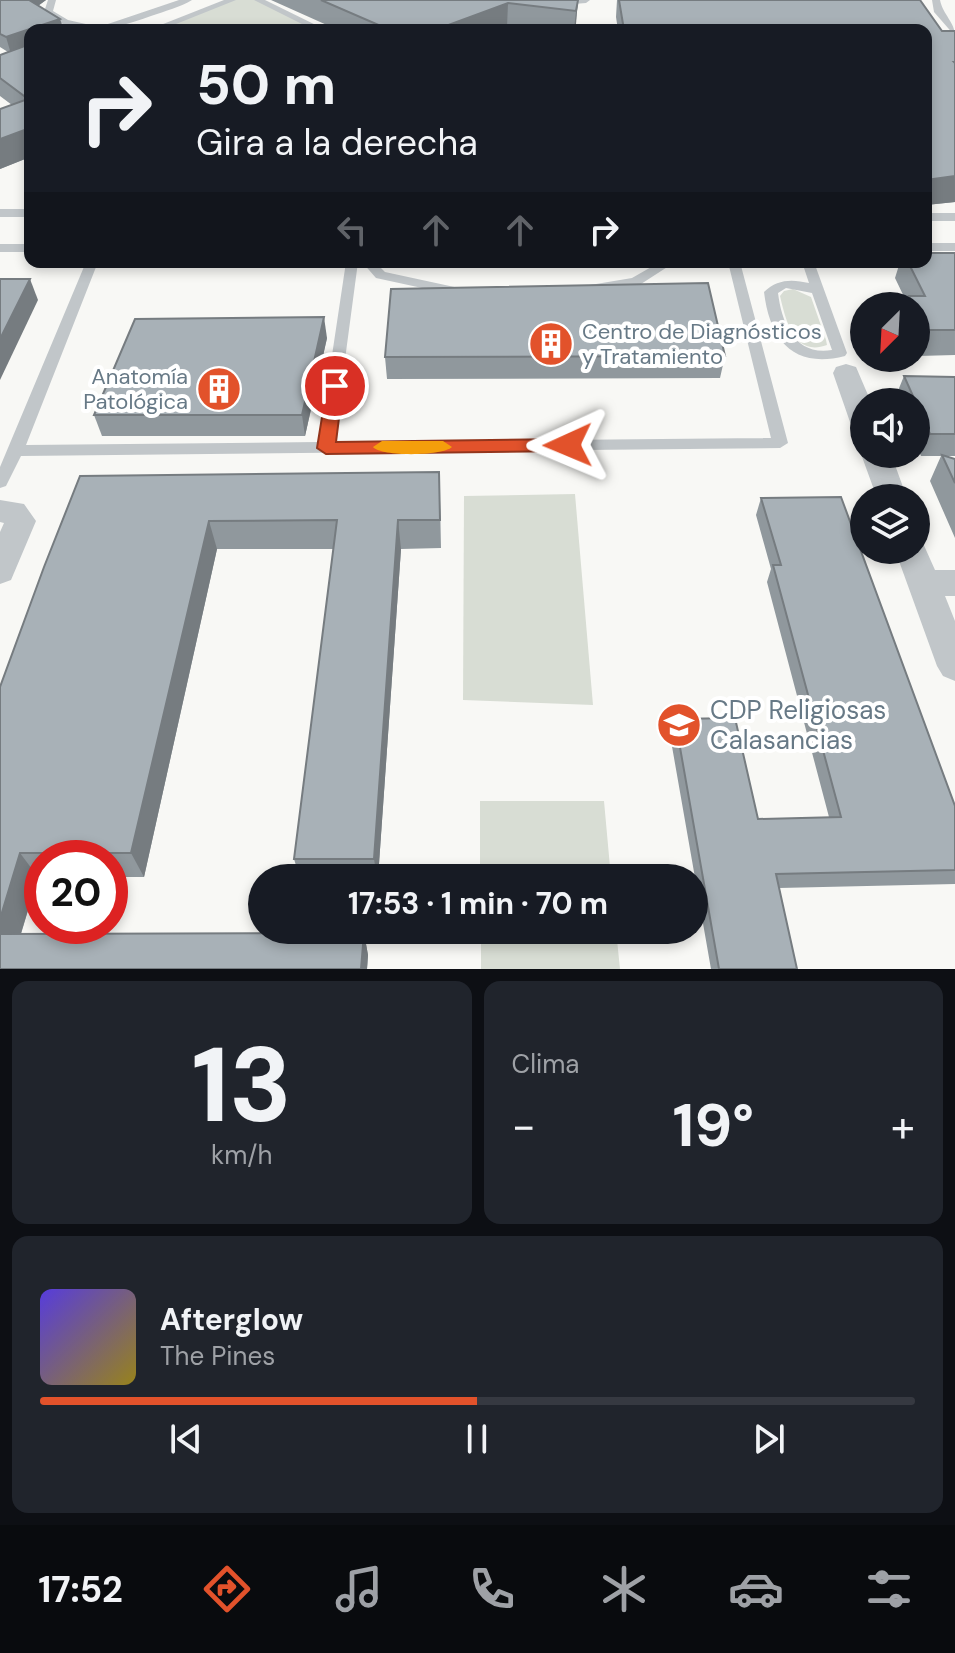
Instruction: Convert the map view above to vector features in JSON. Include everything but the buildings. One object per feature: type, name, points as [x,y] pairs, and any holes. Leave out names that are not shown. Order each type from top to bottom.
[{"type":"street","points":[[843,363],[852,388]]},
{"type":"street","points":[[0,511],[13,512],[20,521],[0,571]]},
{"type":"street","points":[[923,564],[939,583],[955,666]]},
{"type":"lane","points":[[52,0],[48,12],[74,24]]},
{"type":"lane","points":[[118,24],[188,0]]},
{"type":"lane","points":[[169,24],[232,0]]},
{"type":"lane","points":[[258,0],[308,24]]},
{"type":"lane","points":[[538,0],[549,3],[586,0]]},
{"type":"lane","points":[[936,0],[938,12],[955,33]]},
{"type":"lane","points":[[0,213],[24,213]]},
{"type":"lane","points":[[932,217],[955,217]]},
{"type":"lane","points":[[932,247],[955,247]]},
{"type":"lane","points":[[0,248],[24,248]]},
{"type":"lane","points":[[0,482],[16,451],[90,268]]},
{"type":"lane","points":[[326,448],[351,268]]},
{"type":"lane","points":[[374,268],[381,275],[478,293]]},
{"type":"lane","points":[[577,291],[636,281],[659,268]]},
{"type":"lane","points":[[16,451],[780,443],[736,268]]},
{"type":"lane","points":[[810,268],[843,363]]},
{"type":"lane","points":[[816,290],[790,283],[781,284],[771,292],[783,334],[792,346],[806,355],[843,363]]},
{"type":"shaded area","points":[[232,0],[258,0],[308,24],[169,24]]},
{"type":"shaded area","points":[[793,289],[811,297],[827,345],[807,346],[793,334],[780,296],[784,291]]},
{"type":"shaded area","points":[[575,494],[593,705],[463,700],[464,496]]},
{"type":"shaded area","points":[[480,801],[604,801],[610,864],[480,864]]},
{"type":"shaded area","points":[[481,944],[617,944],[620,969],[481,969]]},
{"type":"slow traffic","points":[[382,447],[443,447]]},
{"type":"place","name":"Centro de Diagnósticos y Tratamiento","points":[[551,344]]},
{"type":"place","name":"Anatomía Patológica","points":[[219,389]]},
{"type":"place","name":"CDP Religiosas Calasancias","points":[[679,725]]},
{"type":"route","points":[[335,386],[326,448],[568,445]]}]
